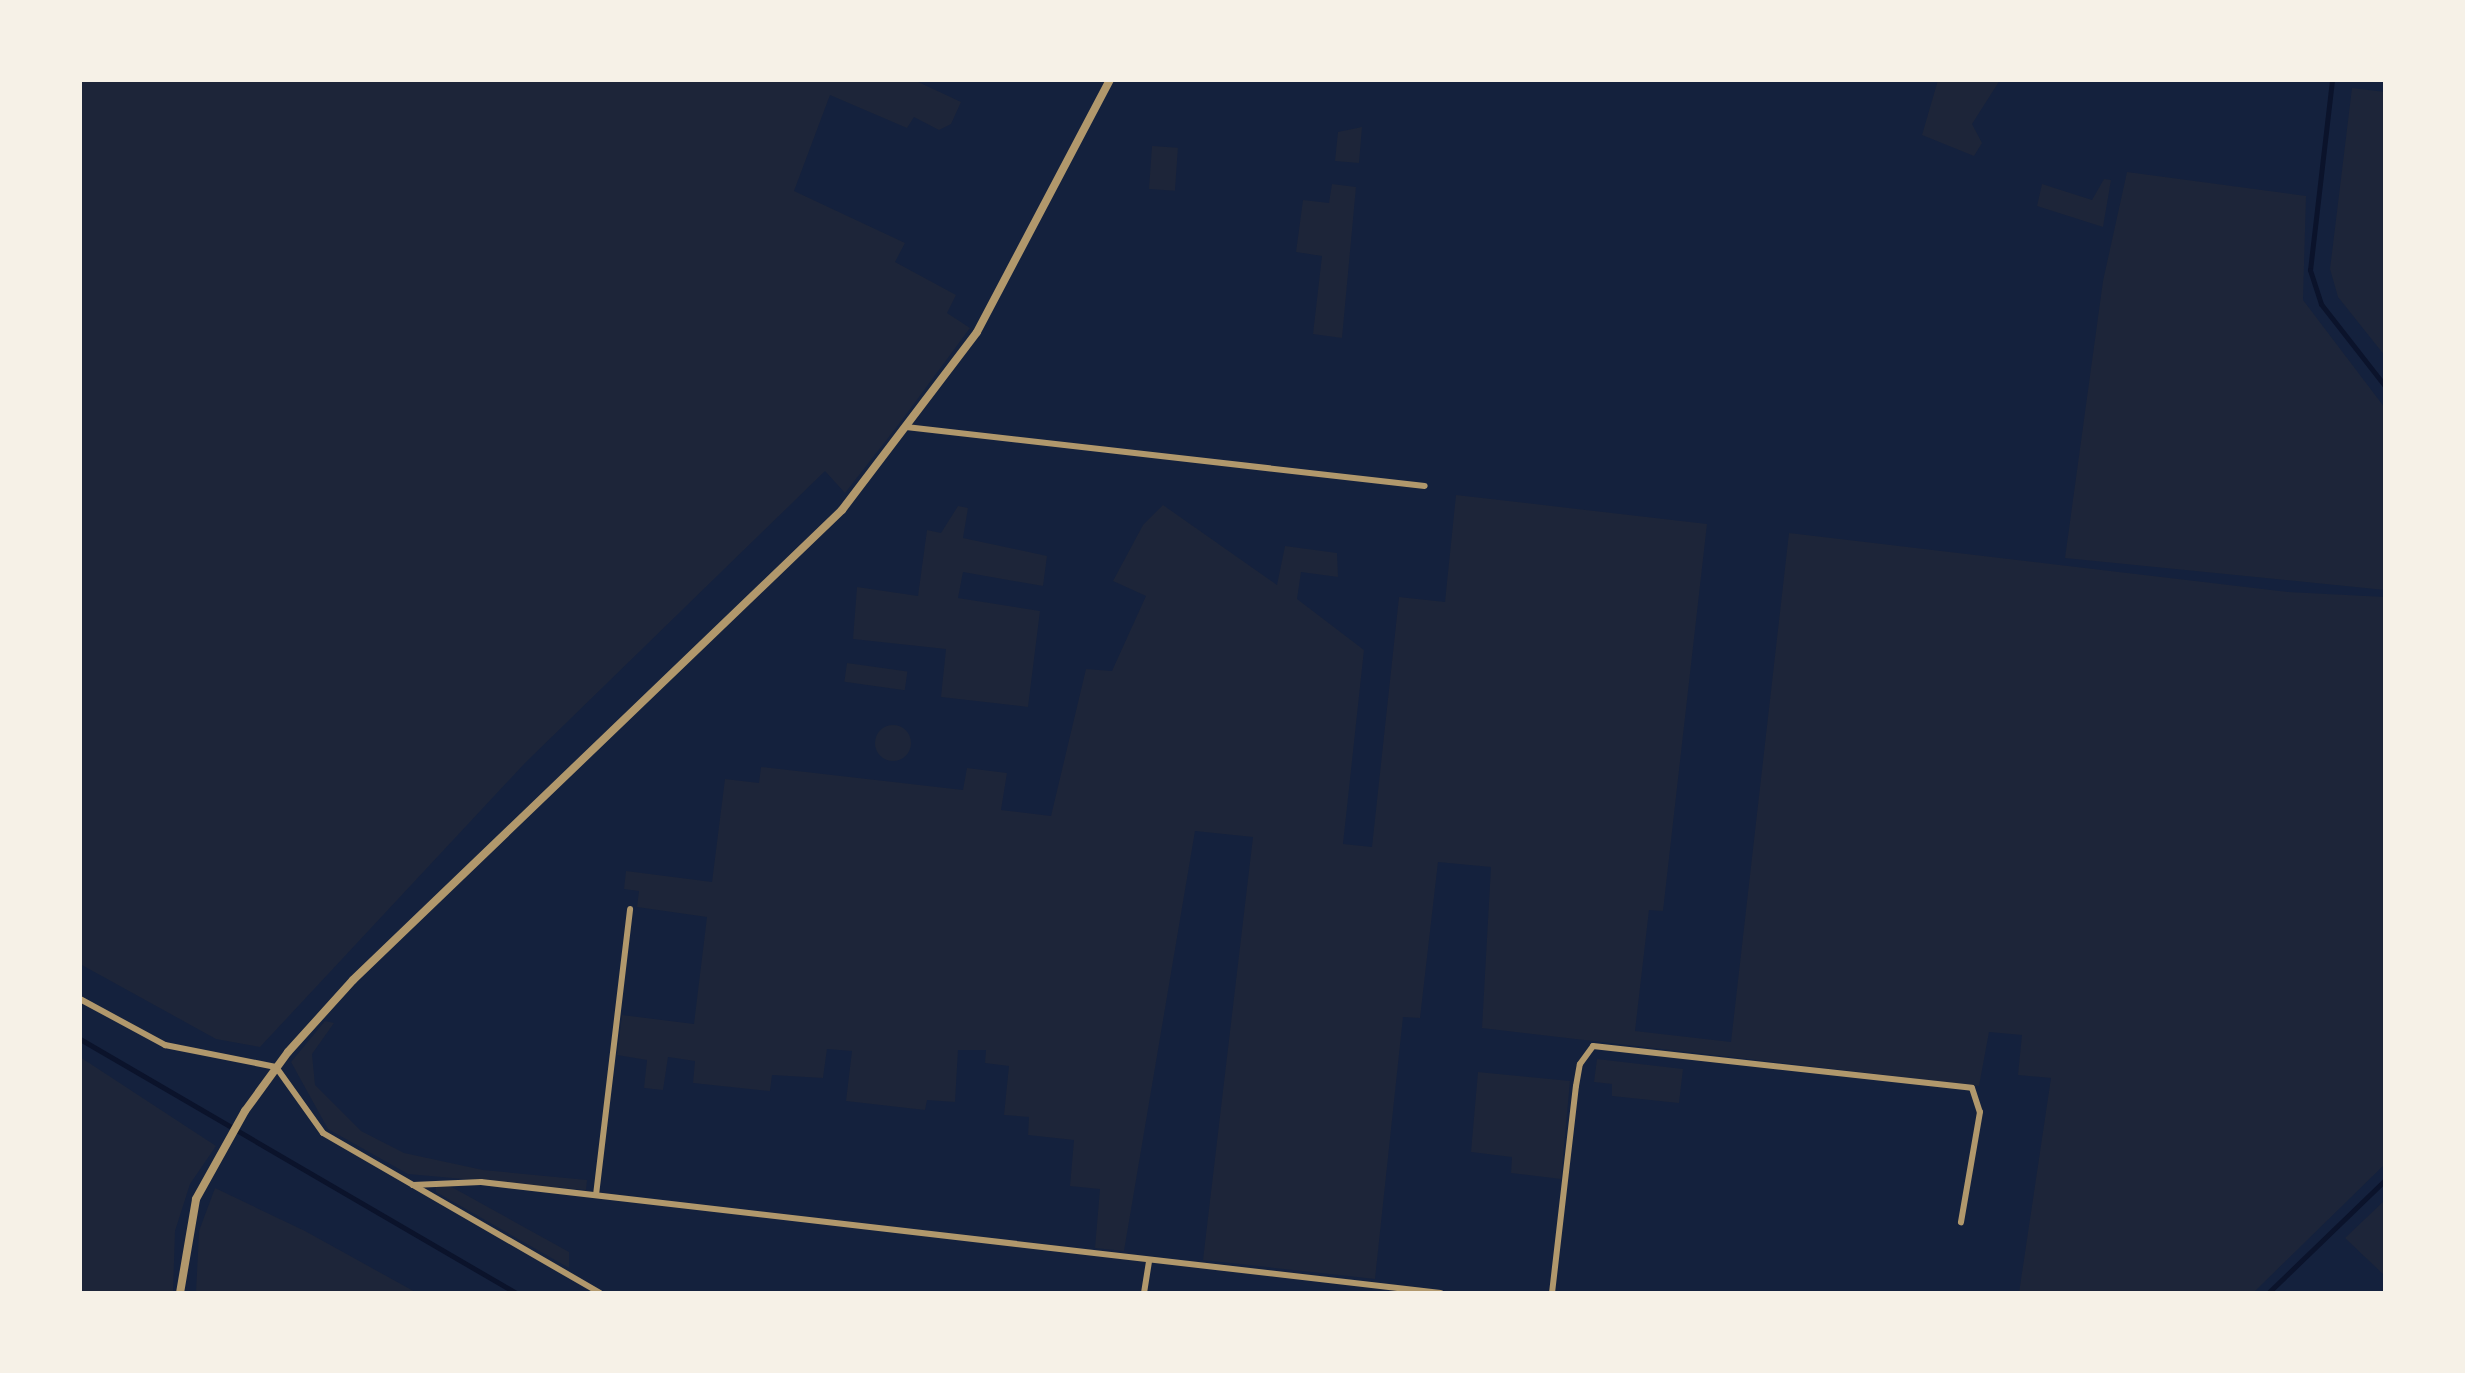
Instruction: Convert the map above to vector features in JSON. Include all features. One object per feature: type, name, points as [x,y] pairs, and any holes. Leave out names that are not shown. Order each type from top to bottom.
[{"type":"street","points":[[180,1293],[188,1221],[215,1160],[276,1068],[352,980],[560,776],[798,558],[906,427],[996,300],[1110,80]]},
{"type":"street","points":[[906,427],[1424,486]]},
{"type":"street","points":[[596,1195],[630,908]]},
{"type":"street","points":[[80,999],[165,1045],[276,1068],[323,1132],[600,1293]]},
{"type":"street","points":[[1552,1293],[1576,1086],[1580,1064],[1593,1046],[1972,1088],[1980,1112],[1961,1222]]},
{"type":"street","points":[[413,1185],[446,1180],[596,1195],[1440,1293]]},
{"type":"street","points":[[1144,1293],[1148,1259]]},
{"type":"shaded area","points":[[80,80],[914,80],[961,102],[951,124],[939,130],[914,117],[907,128],[830,95],[794,191],[905,243],[895,262],[956,295],[947,313],[970,328],[899,424],[845,493],[825,471],[525,763],[260,1047],[216,1039],[80,964]]},
{"type":"shaded area","points":[[1938,80],[2000,80],[1972,124],[1982,143],[1974,156],[1922,135]]},
{"type":"shaded area","points":[[2352,88],[2385,92],[2385,356],[2338,297],[2330,269]]},
{"type":"shaded area","points":[[1362,127],[1359,163],[1335,161],[1338,132]]},
{"type":"shaded area","points":[[1152,146],[1178,148],[1175,191],[1149,189]]},
{"type":"shaded area","points":[[2127,172],[2306,196],[2303,300],[2385,408],[2385,590],[2065,558],[2103,281]]},
{"type":"shaded area","points":[[2104,179],[2111,180],[2103,227],[2037,206],[2042,184],[2092,200]]},
{"type":"shaded area","points":[[1332,184],[1356,187],[1342,338],[1313,334],[1322,256],[1296,252],[1303,200],[1329,203]]},
{"type":"shaded area","points":[[1456,495],[1707,524],[1663,911],[1649,910],[1635,1031],[1731,1042],[1789,533],[2288,592],[2385,597],[2385,1164],[2253,1293],[2019,1293],[2051,1078],[2018,1075],[2022,1035],[1989,1032],[1979,1086],[1482,1028],[1491,867],[1438,862],[1420,1018],[1403,1017],[1375,1279],[1203,1260],[1253,837],[1195,831],[1124,1251],[1095,1248],[1100,1189],[1070,1186],[1074,1140],[1028,1135],[1029,1117],[1004,1115],[1009,1066],[985,1063],[986,1050],[958,1050],[955,1102],[927,1100],[925,1110],[846,1101],[852,1051],[827,1049],[823,1078],[772,1075],[770,1091],[693,1083],[695,1061],[668,1057],[663,1090],[644,1088],[647,1060],[617,1055],[622,1015],[694,1024],[707,917],[637,907],[639,891],[624,889],[626,871],[712,882],[725,779],[759,783],[761,767],[963,790],[967,768],[1007,773],[1001,810],[1051,816],[1086,669],[1112,671],[1146,596],[1113,581],[1143,525],[1163,505],[1277,585],[1285,546],[1337,553],[1338,577],[1301,572],[1297,599],[1364,650],[1343,844],[1372,847],[1399,597],[1445,602]]},
{"type":"shaded area","points":[[958,506],[968,508],[963,538],[1047,556],[1043,586],[963,572],[958,598],[1040,611],[1028,707],[941,697],[946,649],[853,639],[857,587],[918,596],[927,530],[941,533]]},
{"type":"shaded area","points":[[847,663],[907,671],[905,690],[844,682]]},
{"type":"shaded area","points":[[893,725],[906,730],[911,743],[906,756],[893,761],[880,756],[875,743],[880,730]]},
{"type":"shaded area","points":[[325,1021],[334,1023],[312,1054],[315,1085],[361,1131],[404,1153],[483,1170],[587,1180],[586,1190],[408,1174],[328,1129],[291,1062]]},
{"type":"shaded area","points":[[80,1057],[216,1146],[190,1184],[175,1231],[173,1293],[80,1293]]},
{"type":"shaded area","points":[[1597,1059],[1683,1069],[1679,1103],[1612,1096],[1612,1084],[1594,1082]]},
{"type":"shaded area","points":[[1478,1072],[1570,1081],[1561,1179],[1511,1173],[1512,1157],[1471,1152]]},
{"type":"shaded area","points":[[448,1185],[569,1252],[569,1268],[436,1192],[435,1186]]},
{"type":"shaded area","points":[[215,1188],[305,1231],[417,1293],[196,1293],[199,1231]]},
{"type":"shaded area","points":[[2385,1200],[2385,1276],[2345,1238]]},
{"type":"waterway","points":[[2332,80],[2310,270],[2321,304],[2385,386]]},
{"type":"waterway","points":[[80,1039],[516,1293]]},
{"type":"waterway","points":[[2268,1293],[2385,1180]]}]
